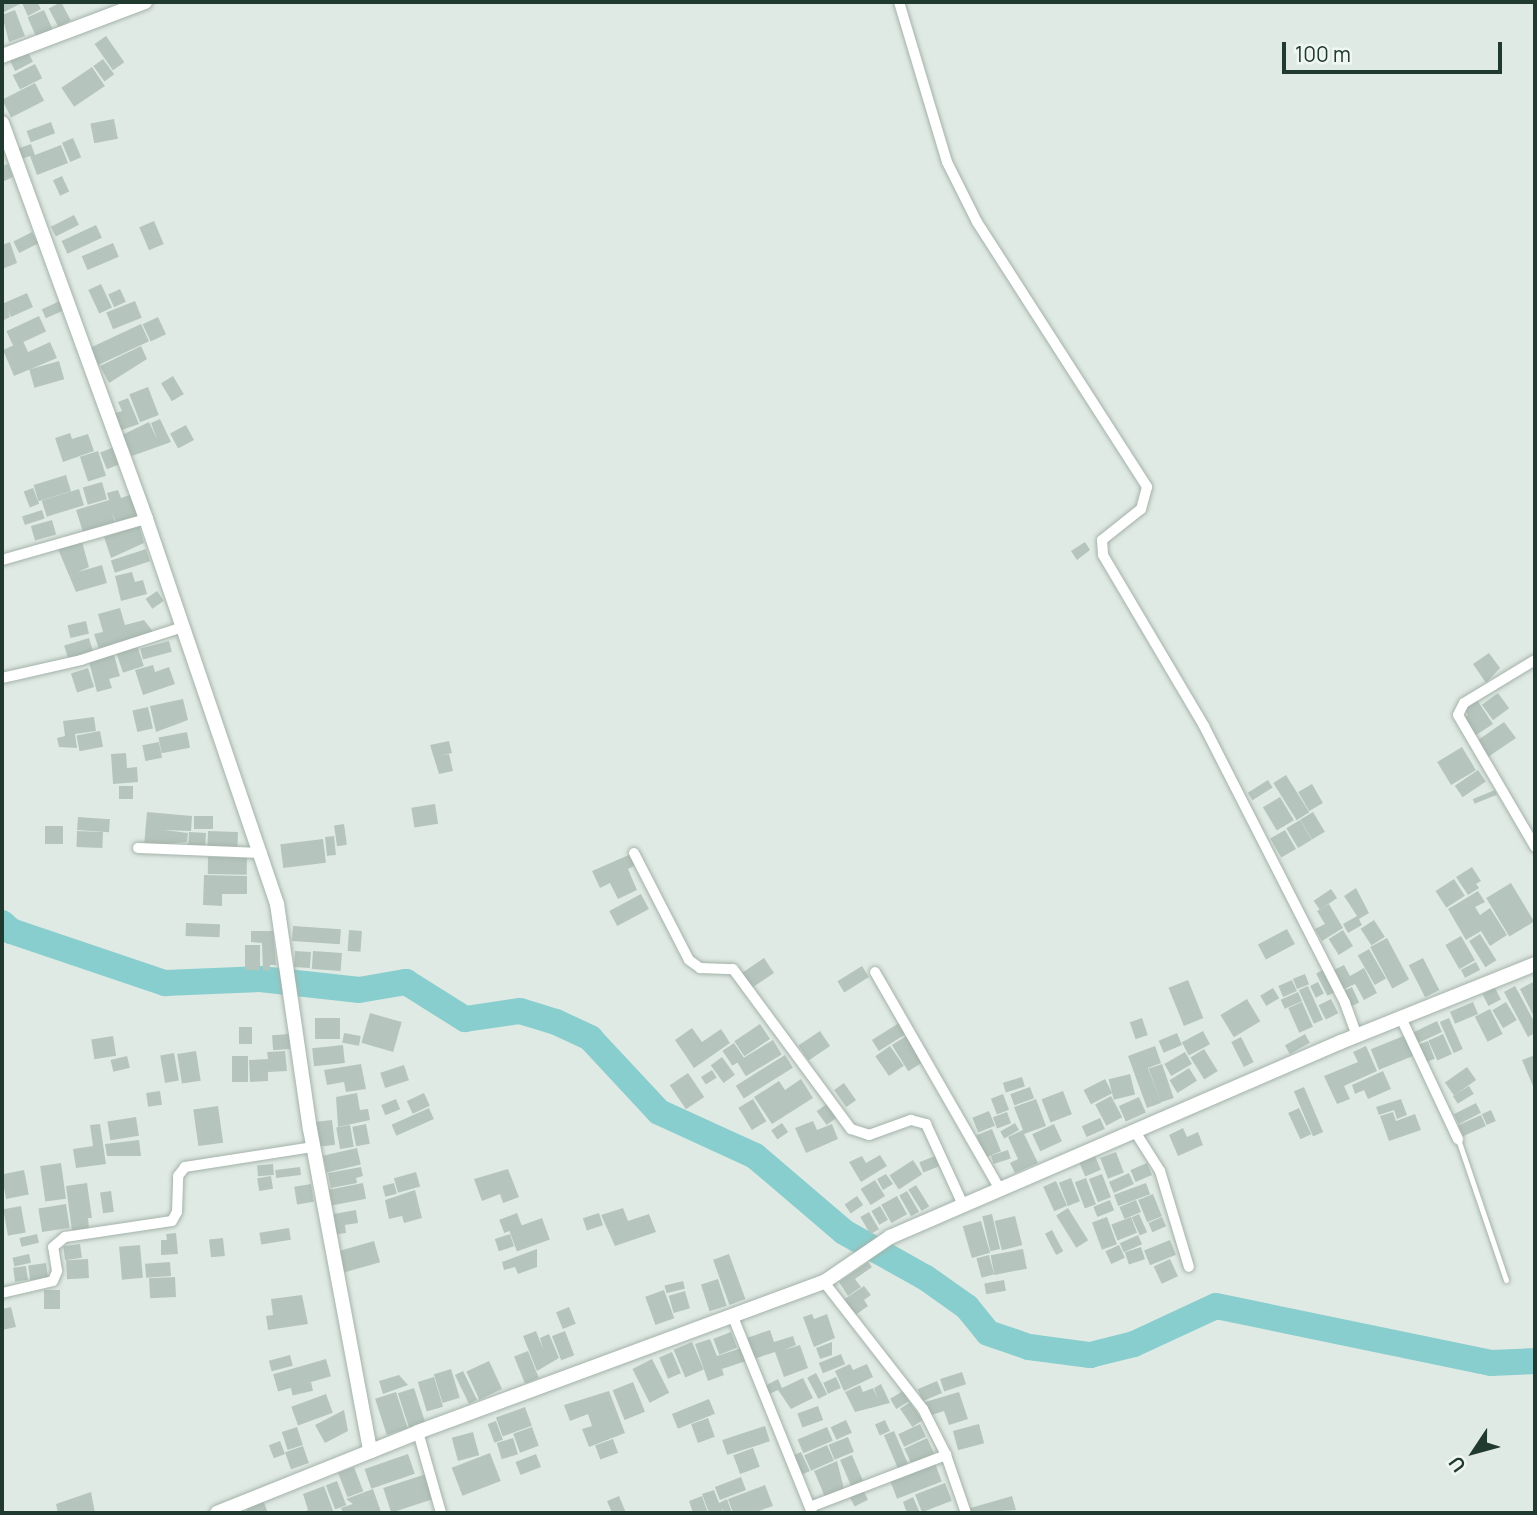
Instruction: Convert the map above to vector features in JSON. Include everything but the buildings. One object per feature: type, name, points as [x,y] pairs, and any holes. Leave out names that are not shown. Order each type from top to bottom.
[{"type":"street","points":[[2,55],[145,2]]},
{"type":"street","points":[[899,2],[947,162],[977,222],[1147,487],[1141,509],[1102,540],[1103,555],[1205,726],[1345,1003],[1357,1036]]},
{"type":"street","points":[[2,123],[146,519],[262,853],[289,964],[313,1147],[370,1451]]},
{"type":"street","points":[[2,560],[146,519]]},
{"type":"street","points":[[2,678],[81,660],[183,627]]},
{"type":"street","points":[[1535,660],[1464,703],[1458,715],[1535,847]]},
{"type":"street","points":[[138,848],[262,853]]},
{"type":"street","points":[[634,853],[689,960],[700,968],[733,969],[813,1082],[856,1132],[876,1134],[911,1120],[926,1124],[963,1205]]},
{"type":"street","points":[[217,1513],[418,1432],[824,1282],[890,1237],[1134,1130],[1535,964]]},
{"type":"street","points":[[875,972],[1000,1189]]},
{"type":"street","points":[[1401,1018],[1458,1139]]},
{"type":"street","points":[[1134,1130],[1160,1171],[1189,1267]]},
{"type":"street","points":[[2,1293],[53,1281],[57,1271],[53,1247],[65,1237],[172,1221],[177,1212],[178,1177],[185,1167],[313,1147]]},
{"type":"street","points":[[824,1282],[907,1385],[946,1455],[966,1513]]},
{"type":"street","points":[[733,1317],[811,1510],[946,1455]]},
{"type":"street","points":[[418,1432],[441,1513]]},
{"type":"lane","points":[[1458,1139],[1506,1280]]},
{"type":"waterway","points":[[2,923],[11,931],[165,983],[260,979],[359,990],[406,982],[465,1019],[520,1011],[556,1022],[590,1038],[659,1112],[755,1156],[844,1232],[926,1278],[967,1307],[988,1333],[1029,1347],[1090,1355],[1134,1344],[1216,1306],[1491,1363],[1535,1361]]}]
